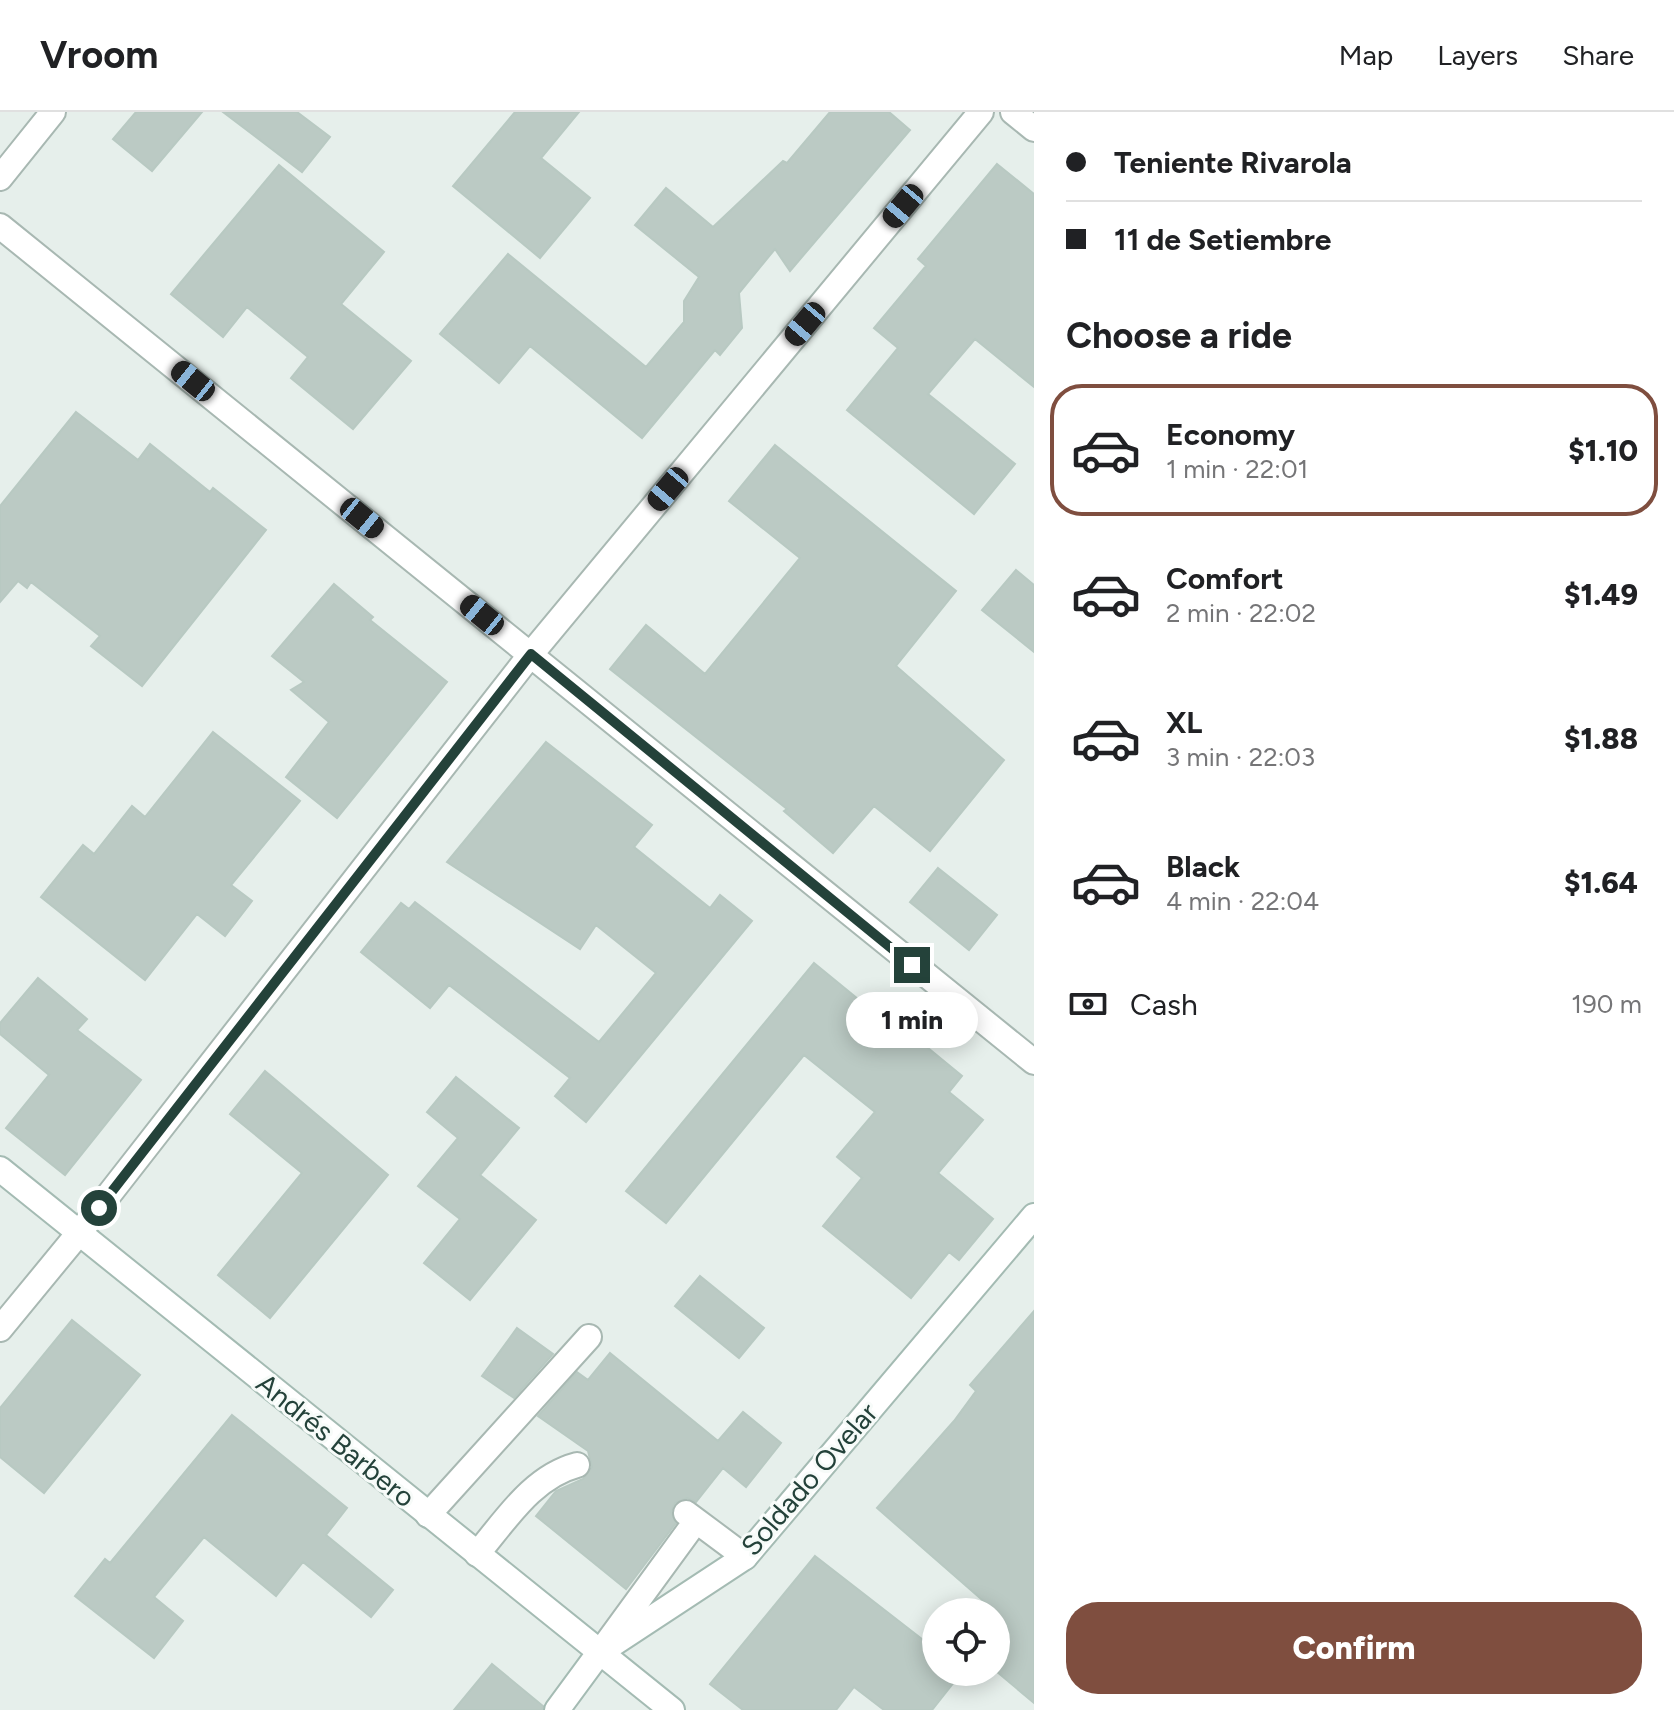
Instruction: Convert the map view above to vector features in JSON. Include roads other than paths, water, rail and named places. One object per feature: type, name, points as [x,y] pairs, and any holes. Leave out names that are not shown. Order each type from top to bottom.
[{"type":"street","points":[[0,178],[53,112]]},
{"type":"street","points":[[0,1329],[79,1233],[531,654],[981,112]]},
{"type":"street","points":[[1013,112],[1034,129]]},
{"type":"street","points":[[0,226],[1034,1062]]},
{"type":"street","name":"Andrés Barbero","points":[[0,1169],[672,1710]]},
{"type":"street","name":"Soldado Ovelar","points":[[557,1710],[599,1653],[745,1557],[1034,1216]]},
{"type":"street","points":[[428,1515],[589,1337]]},
{"type":"street","points":[[477,1554],[533,1489],[550,1475],[577,1465]]},
{"type":"street","points":[[599,1653],[691,1517],[745,1557]]}]
